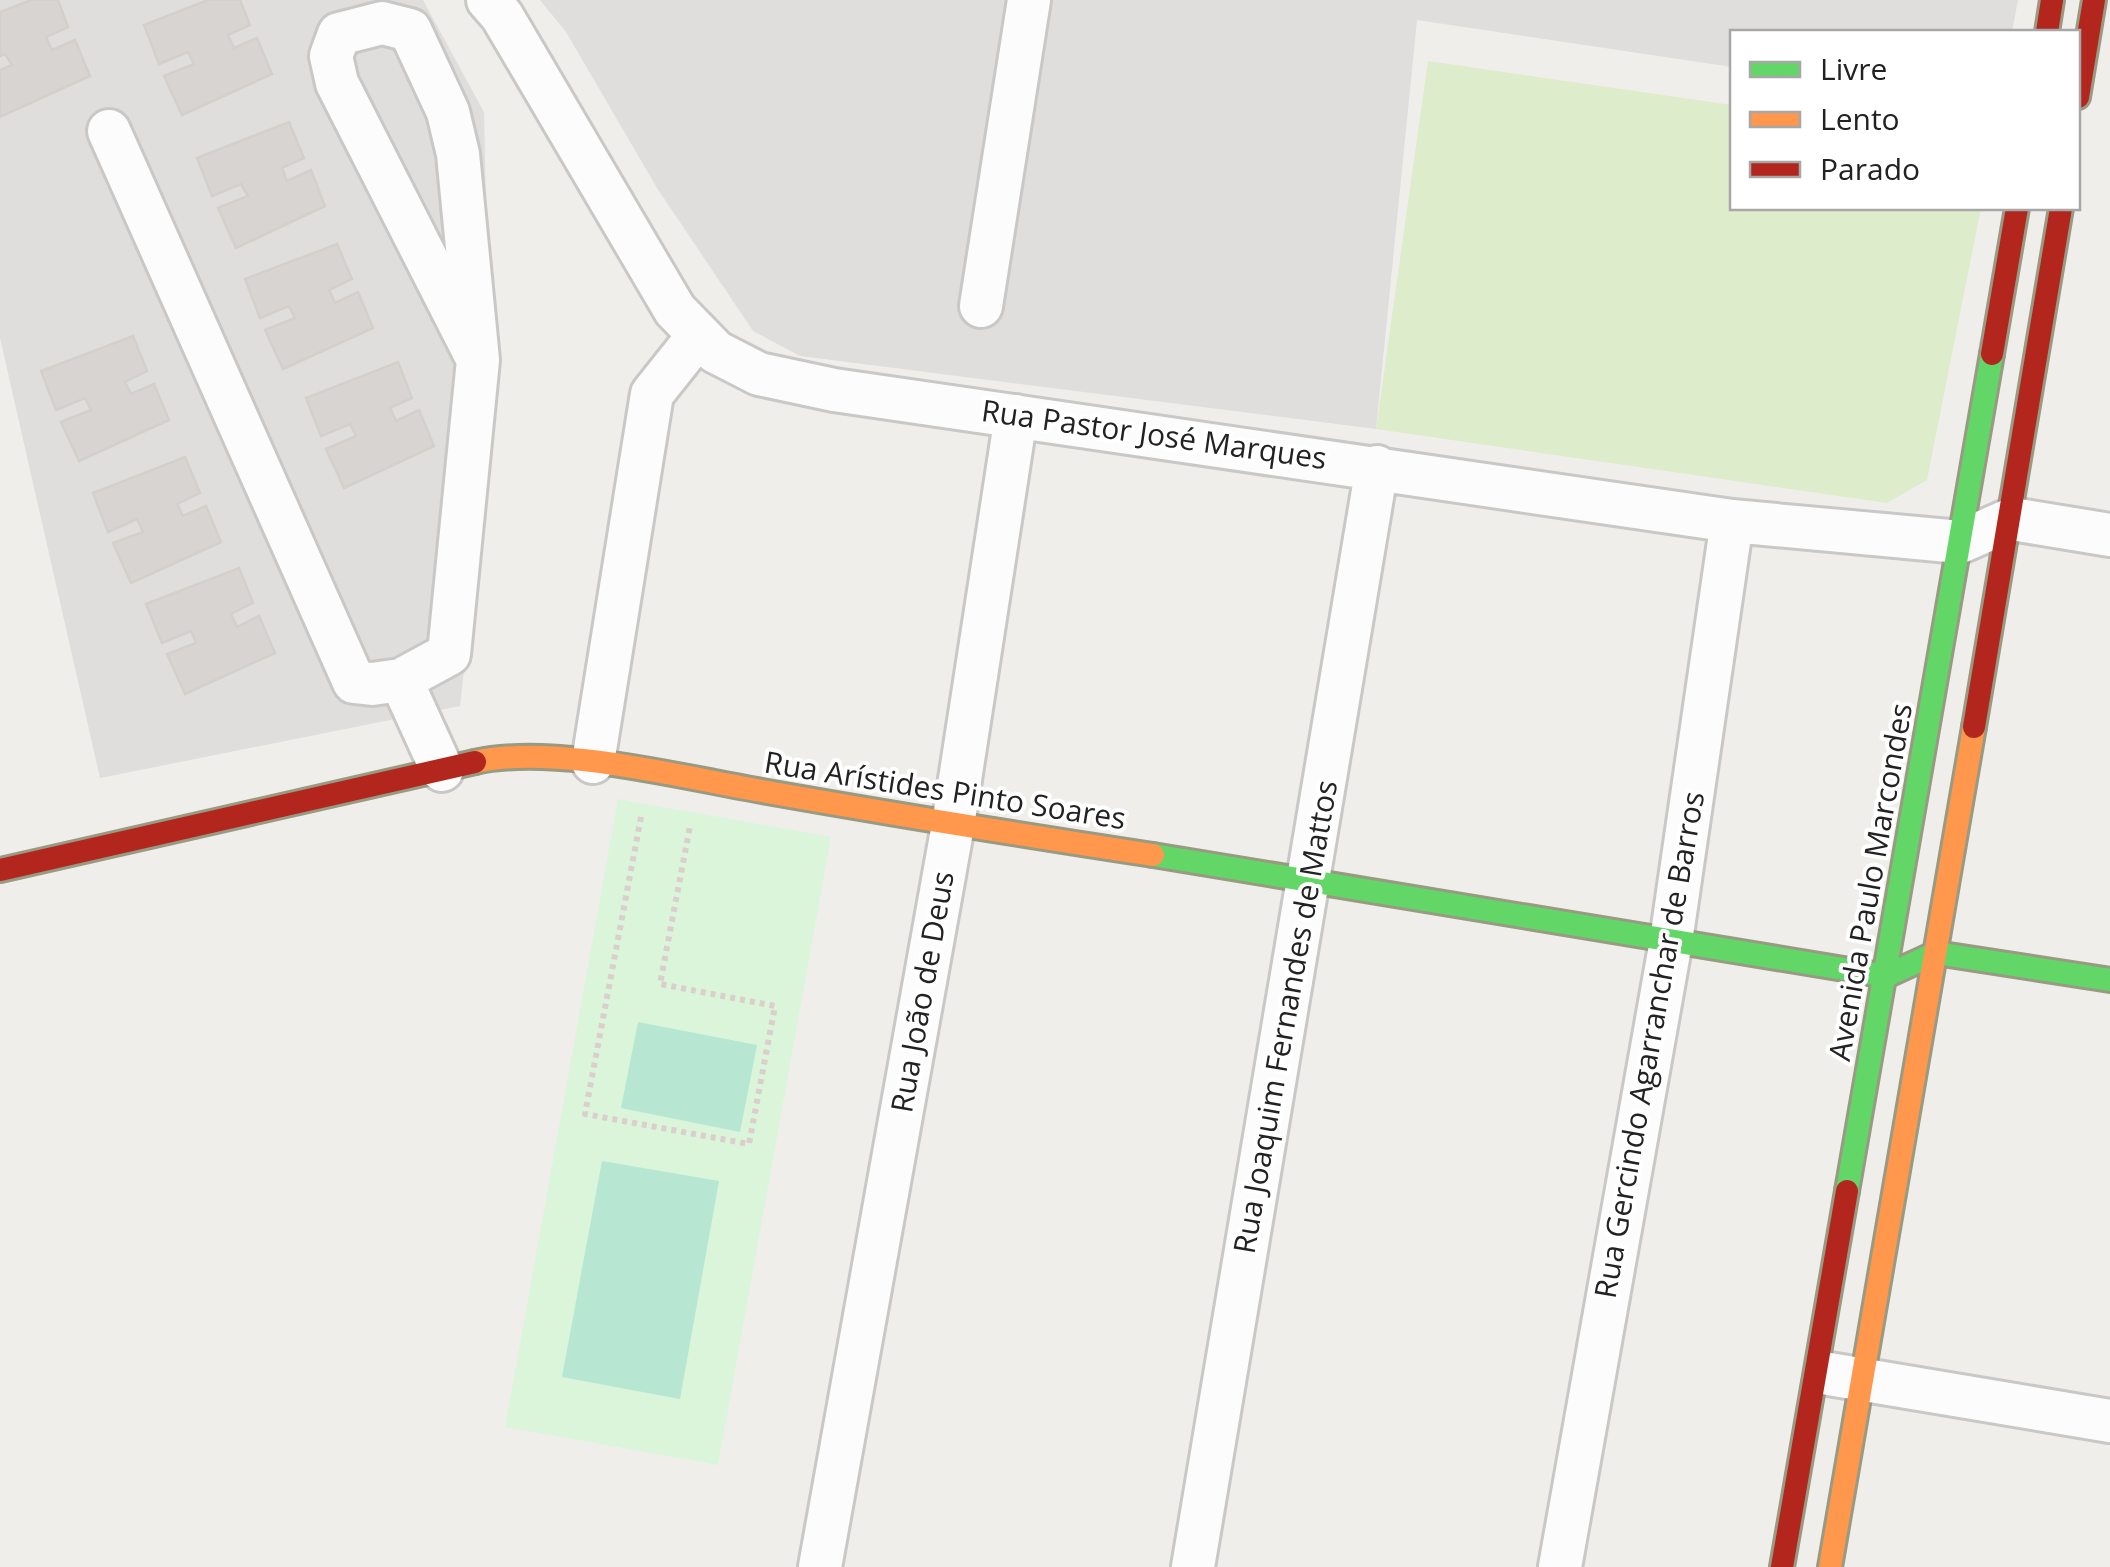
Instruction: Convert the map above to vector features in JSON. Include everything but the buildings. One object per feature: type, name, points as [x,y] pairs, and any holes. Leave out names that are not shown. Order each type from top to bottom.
[{"type":"street","name":"Rua Pastor José Marques","points":[[488,0],[502,16],[675,310],[716,352],[758,374],[834,390],[1732,522],[1960,542],[2012,520]]},
{"type":"street","points":[[981,306],[1028,0]]},
{"type":"street","points":[[2047,30],[2052,0]]},
{"type":"street","points":[[2080,86],[2094,0]]},
{"type":"street","points":[[109,131],[354,682],[401,680],[449,654],[478,360],[458,154],[448,112],[410,30],[382,23],[340,34],[331,56],[338,83],[478,360]]},
{"type":"street","points":[[2080,98],[2110,104]]},
{"type":"street","name":"Avenida Paulo Marcondes","points":[[1782,1567],[2017,210]]},
{"type":"street","points":[[1830,1567],[2012,520],[2060,210]]},
{"type":"street","points":[[592,762],[652,394],[699,335]]},
{"type":"street","name":"Rua João de Deus","points":[[820,1567],[953,825],[1016,416]]},
{"type":"street","name":"Rua Joaquim Fernandes de Mattos","points":[[1193,1567],[1377,467]]},
{"type":"street","points":[[2012,520],[2110,535]]},
{"type":"street","name":"Rua Gercindo Agarranchar de Barros","points":[[1560,1567],[1672,941],[1732,522]]},
{"type":"street","points":[[401,680],[442,770]]},
{"type":"street","name":"Rua Arístides Pinto Soares","points":[[0,870],[498,757],[592,762],[953,825],[1310,879],[1886,976]]},
{"type":"street","points":[[1886,976],[1936,953],[2110,980]]},
{"type":"street","points":[[1814,1372],[2110,1421]]},
{"type":"path","points":[[650,772],[585,1114],[749,1144],[775,1006],[660,984],[699,781]]},
{"type":"shaded area","points":[[0,0],[423,0],[484,112],[491,430],[460,706],[100,778],[0,338]]},
{"type":"shaded area","points":[[540,0],[2018,0],[2012,30],[1730,30],[1730,67],[1417,20],[1376,429],[800,356],[753,331],[657,188],[566,32]]},
{"type":"green space","points":[[1428,61],[1730,105],[1730,210],[1981,210],[1927,480],[1887,503],[1376,429]]},
{"type":"green space","points":[[618,799],[831,837],[718,1465],[505,1427]]},
{"type":"green space","points":[[638,1022],[757,1045],[740,1132],[621,1108]]},
{"type":"green space","points":[[602,1161],[719,1181],[680,1399],[562,1377]]},
{"type":"traffic: fast","points":[[1847,1191],[1992,354]]},
{"type":"traffic: fast","points":[[1153,855],[1886,976],[1936,953],[2110,980]]},
{"type":"traffic: slow","points":[[1830,1567],[1974,727]]},
{"type":"traffic: slow","points":[[475,762],[541,757],[617,764],[1153,855]]},
{"type":"traffic: jam","points":[[2047,30],[2052,0]]},
{"type":"traffic: jam","points":[[2080,85],[2094,0]]},
{"type":"traffic: jam","points":[[1992,354],[2017,210]]},
{"type":"traffic: jam","points":[[1974,727],[2061,210]]},
{"type":"traffic: jam","points":[[0,870],[475,762]]},
{"type":"traffic: jam","points":[[1782,1567],[1847,1191]]}]
